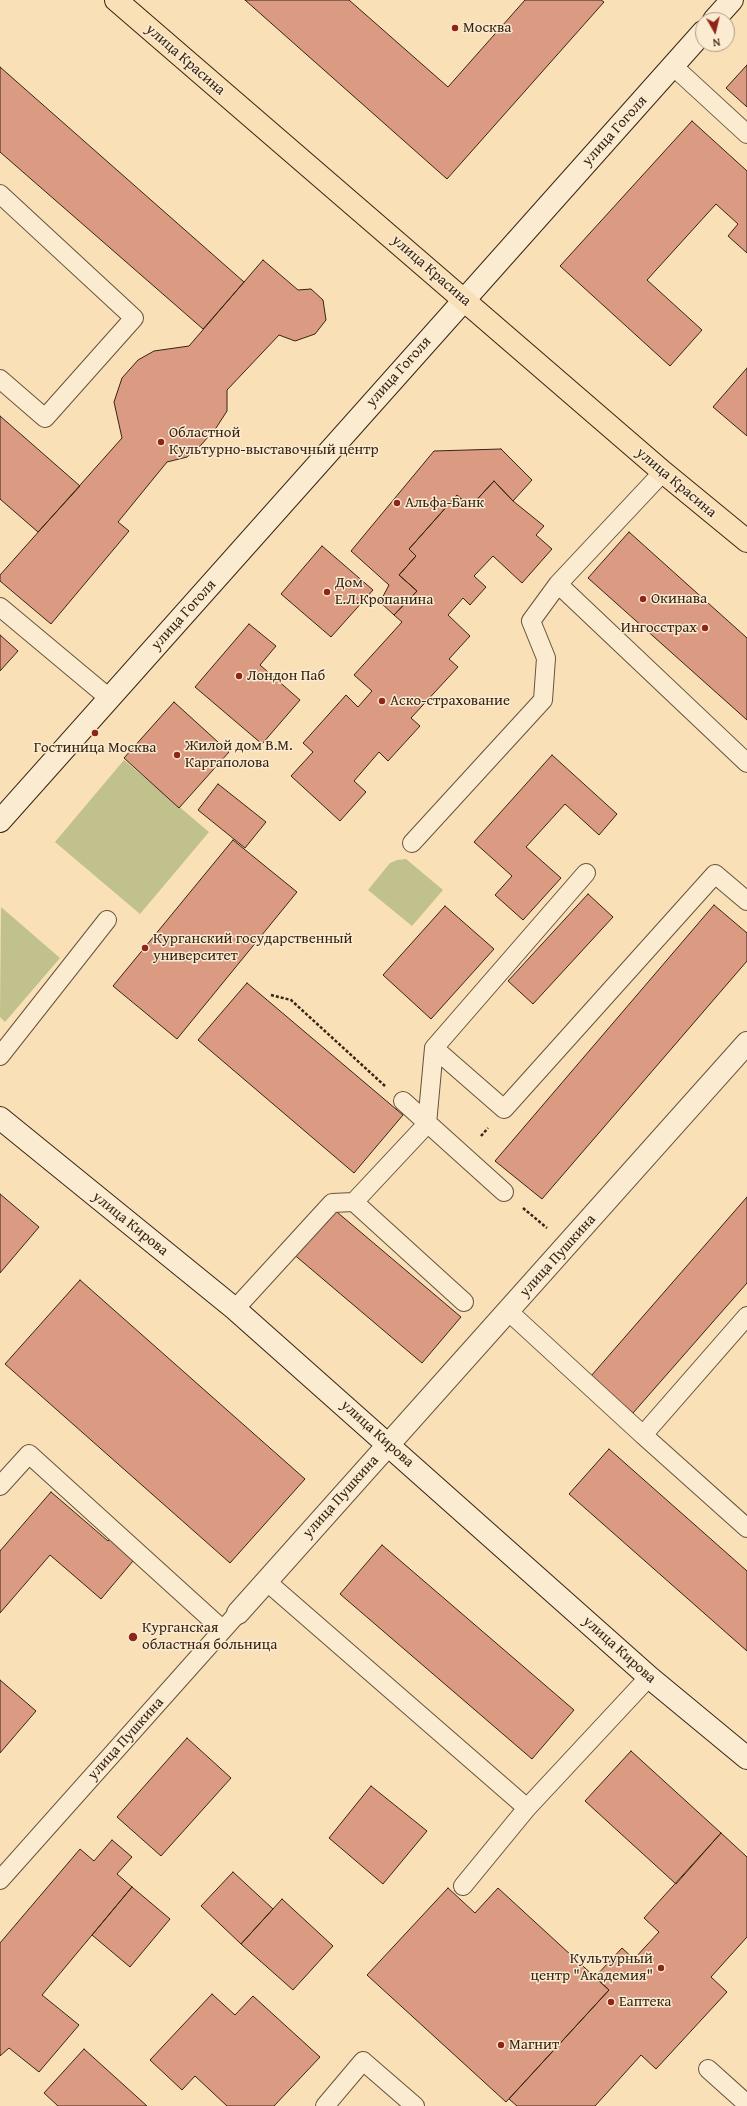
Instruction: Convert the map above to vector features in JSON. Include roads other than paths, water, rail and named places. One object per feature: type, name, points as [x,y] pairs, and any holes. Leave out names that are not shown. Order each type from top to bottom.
[{"type":"main road","name":"улица Красина","points":[[122,2],[663,472],[747,541]]},
{"type":"street","points":[[721,12],[732,0]]},
{"type":"street","name":"улица Гоголя","points":[[0,821],[695,41]]},
{"type":"street","name":"улица Пушкина","points":[[238,1613],[747,1043]]},
{"type":"street","name":"улица Кирова","points":[[0,1118],[235,1309],[389,1444],[649,1678],[747,1758]]},
{"type":"lane","points":[[672,66],[747,134]]},
{"type":"lane","points":[[0,194],[134,318],[45,418],[0,379]]},
{"type":"lane","points":[[412,843],[543,700],[546,658],[531,621],[558,584],[663,472]]},
{"type":"lane","points":[[558,584],[747,763]]},
{"type":"lane","points":[[0,607],[109,698]]},
{"type":"lane","points":[[235,1309],[332,1203],[354,1202],[427,1124],[434,1048],[586,873]]},
{"type":"lane","points":[[434,1048],[504,1109],[715,874],[747,902]]},
{"type":"lane","points":[[0,1056],[107,920]]},
{"type":"lane","points":[[403,1102],[504,1192]]},
{"type":"lane","points":[[354,1202],[464,1302]]},
{"type":"lane","points":[[508,1311],[747,1528]]},
{"type":"lane","points":[[643,1435],[747,1316]]},
{"type":"lane","points":[[0,1486],[29,1454],[223,1630]]},
{"type":"lane","points":[[266,1581],[527,1808]]},
{"type":"lane","name":"улица Пушкина","points":[[0,1880],[238,1613]]},
{"type":"lane","points":[[463,1886],[527,1808],[649,1678]]},
{"type":"lane","points":[[325,2106],[363,2061],[415,2106]]},
{"type":"lane","points":[[708,2069],[747,2104]]},
{"type":"place","name":"Москва","points":[[455,28]]},
{"type":"place","name":"Областной Культурно-выставочный центр","points":[[161,442]]},
{"type":"place","name":"Альфа-Банк","points":[[397,503]]},
{"type":"place","name":"Дом Е.Л.Кропанина","points":[[327,592]]},
{"type":"place","name":"Окинава","points":[[643,599]]},
{"type":"place","name":"Ингосстрах","points":[[705,628]]},
{"type":"place","name":"Лондон Паб","points":[[239,676]]},
{"type":"place","name":"Аско-страхование","points":[[382,701]]},
{"type":"place","name":"Гостиница Москва","points":[[95,733]]},
{"type":"place","name":"Жилой дом В.М. Каргаполова","points":[[177,755]]},
{"type":"place","name":"Курганский государственный университет","points":[[145,948]]},
{"type":"place","name":"Курганская областная больница","points":[[133,1637]]},
{"type":"place","name":"Культурный центр \"Академия\"","points":[[661,1968]]},
{"type":"place","name":"Еаптека","points":[[611,2002]]},
{"type":"place","name":"Магнит","points":[[501,2045]]}]
